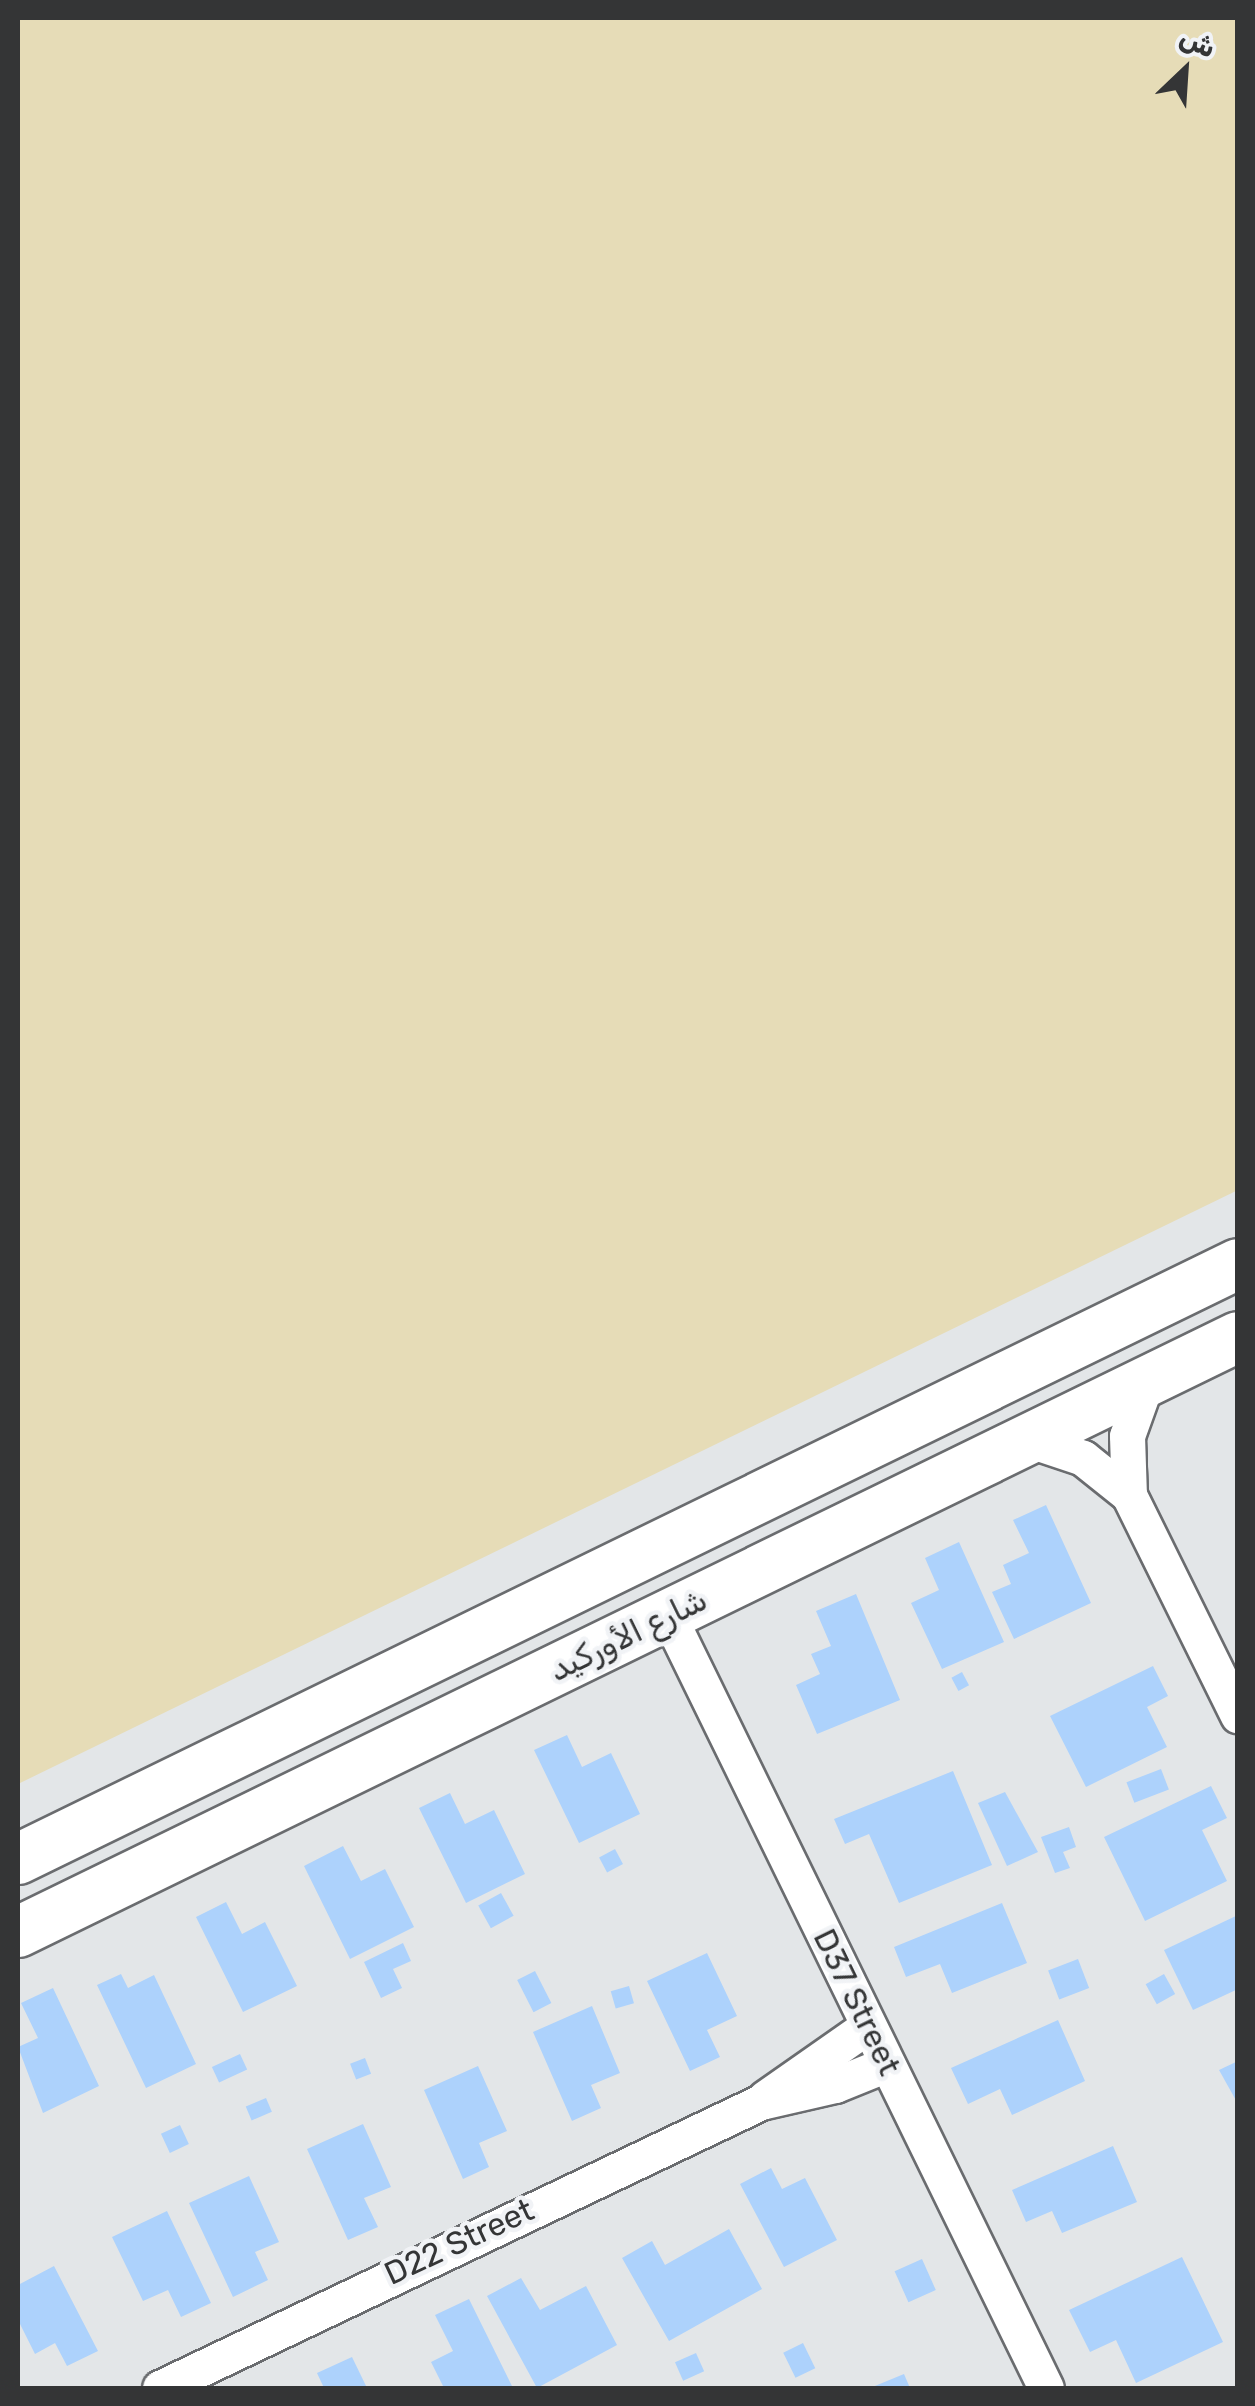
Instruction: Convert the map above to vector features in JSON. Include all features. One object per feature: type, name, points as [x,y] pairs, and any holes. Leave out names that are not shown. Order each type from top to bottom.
[{"type":"street","name":"شارع الأوركيد","points":[[18,1859],[1238,1264]]},
{"type":"street","name":"شارع الأوركيد","points":[[18,1932],[1238,1337]]},
{"type":"street","points":[[1128,1495],[1128,1436],[1147,1380]]},
{"type":"street","points":[[1026,1440],[1082,1458],[1128,1495],[1238,1716]]},
{"type":"street","points":[[668,1615],[678,1580],[776,1519],[795,1480]]},
{"type":"street","name":"D37 Street","points":[[668,1615],[1046,2388]]},
{"type":"street","name":"D22 Street","points":[[160,2388],[760,2102],[868,2026]]},
{"type":"street","name":"D22 Street","points":[[760,2102],[835,2085],[887,2064]]},
{"type":"sand","points":[[18,18],[1237,18],[1238,1190],[18,1784]]},
{"type":"building","points":[[1046,1505],[1091,1603],[1014,1639],[992,1592],[1011,1584],[1003,1565],[1029,1553],[1013,1520]]},
{"type":"building","points":[[959,1542],[1004,1642],[942,1669],[911,1603],[939,1590],[925,1558]]},
{"type":"building","points":[[856,1594],[900,1700],[817,1734],[796,1685],[820,1674],[811,1654],[831,1646],[816,1611]]},
{"type":"building","points":[[1153,1666],[1168,1696],[1147,1707],[1167,1747],[1086,1787],[1050,1716]]},
{"type":"building","points":[[962,1672],[969,1685],[958,1691],[951,1678]]},
{"type":"building","points":[[567,1735],[582,1767],[611,1753],[640,1814],[579,1843],[534,1750]]},
{"type":"building","points":[[1161,1769],[1169,1790],[1134,1803],[1126,1782]]},
{"type":"building","points":[[953,1771],[992,1865],[899,1903],[869,1834],[845,1844],[834,1819]]},
{"type":"building","points":[[1211,1786],[1227,1818],[1202,1830],[1227,1881],[1145,1921],[1104,1837]]},
{"type":"building","points":[[1005,1792],[1038,1852],[1007,1866],[978,1803]]},
{"type":"building","points":[[450,1793],[465,1824],[494,1810],[525,1874],[466,1903],[419,1808]]},
{"type":"building","points":[[1069,1827],[1076,1847],[1063,1852],[1070,1868],[1055,1873],[1041,1837]]},
{"type":"building","points":[[343,1846],[361,1881],[385,1869],[414,1927],[350,1959],[304,1866]]},
{"type":"building","points":[[615,1849],[623,1864],[607,1872],[599,1857]]},
{"type":"building","points":[[501,1893],[514,1916],[491,1928],[478,1906]]},
{"type":"building","points":[[226,1902],[242,1934],[265,1922],[297,1986],[243,2012],[196,1917]]},
{"type":"building","points":[[1002,1903],[1027,1963],[952,1993],[940,1964],[906,1977],[894,1947]]},
{"type":"building","points":[[1238,1915],[1238,1989],[1193,2010],[1164,1950]]},
{"type":"building","points":[[403,1943],[411,1961],[393,1969],[402,1988],[381,1998],[364,1962]]},
{"type":"building","points":[[707,1953],[737,2016],[707,2030],[720,2057],[690,2071],[647,1981]]},
{"type":"building","points":[[1078,1959],[1089,1988],[1059,1999],[1048,1970]]},
{"type":"building","points":[[535,1971],[551,2003],[534,2012],[517,1980]]},
{"type":"building","points":[[121,1974],[128,1988],[154,1975],[196,2064],[146,2088],[97,1985]]},
{"type":"building","points":[[1164,1974],[1175,1994],[1157,2004],[1146,1984]]},
{"type":"building","points":[[629,1986],[634,2003],[616,2009],[611,1991]]},
{"type":"building","points":[[53,1988],[99,2086],[43,2113],[18,2047],[38,2038],[21,2003]]},
{"type":"building","points":[[592,2006],[620,2073],[591,2085],[601,2108],[572,2121],[533,2032]]},
{"type":"building","points":[[1058,2020],[1085,2081],[1012,2115],[1000,2089],[968,2104],[951,2068]]},
{"type":"building","points":[[240,2054],[247,2069],[219,2083],[212,2067]]},
{"type":"building","points":[[365,2058],[371,2074],[356,2080],[350,2064]]},
{"type":"building","points":[[1238,2061],[1238,2104],[1219,2070]]},
{"type":"building","points":[[478,2066],[507,2131],[479,2143],[489,2167],[463,2179],[424,2090]]},
{"type":"building","points":[[266,2098],[272,2112],[252,2120],[246,2107]]},
{"type":"building","points":[[363,2124],[391,2187],[364,2198],[378,2227],[348,2240],[307,2149]]},
{"type":"building","points":[[180,2125],[189,2144],[170,2153],[161,2134]]},
{"type":"building","points":[[1113,2146],[1137,2202],[1062,2233],[1052,2211],[1026,2222],[1012,2190]]},
{"type":"building","points":[[771,2168],[782,2189],[805,2178],[837,2240],[784,2267],[740,2184]]},
{"type":"building","points":[[249,2176],[279,2242],[255,2252],[268,2280],[233,2297],[189,2203]]},
{"type":"building","points":[[167,2211],[211,2303],[181,2317],[168,2290],[143,2301],[112,2237]]},
{"type":"building","points":[[729,2229],[762,2289],[669,2341],[622,2258],[652,2241],[665,2265]]},
{"type":"building","points":[[1182,2257],[1223,2342],[1136,2383],[1116,2340],[1090,2352],[1069,2310]]},
{"type":"building","points":[[922,2259],[936,2290],[908,2302],[895,2271]]},
{"type":"building","points":[[54,2266],[98,2351],[67,2366],[55,2343],[35,2354],[18,2320],[18,2285]]},
{"type":"building","points":[[521,2278],[540,2310],[586,2286],[617,2345],[537,2388],[487,2296]]},
{"type":"building","points":[[469,2299],[513,2388],[444,2388],[431,2362],[453,2351],[435,2315]]},
{"type":"building","points":[[803,2343],[815,2368],[796,2378],[783,2353]]},
{"type":"building","points":[[696,2353],[704,2371],[683,2381],[675,2362]]},
{"type":"building","points":[[352,2357],[367,2388],[324,2388],[317,2373]]},
{"type":"building","points":[[904,2374],[910,2388],[870,2388]]}]
